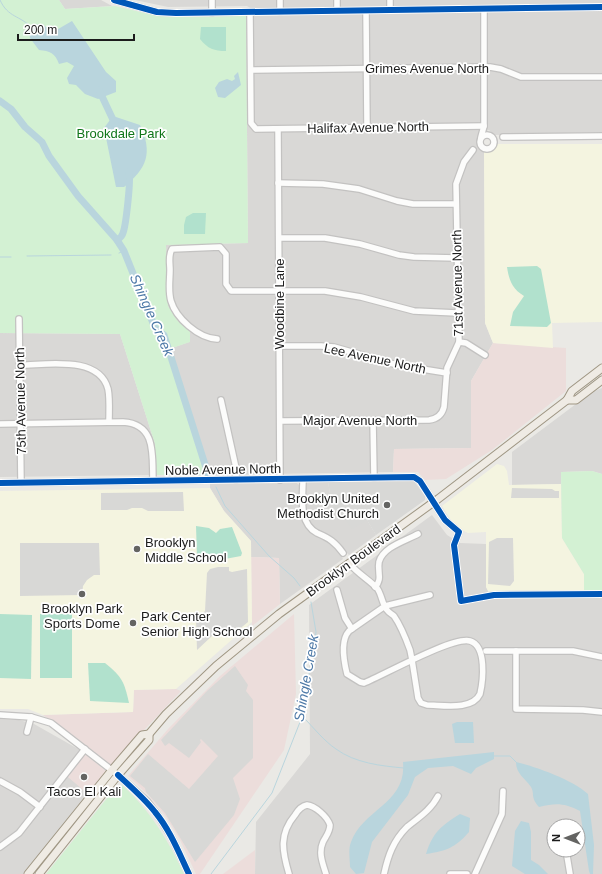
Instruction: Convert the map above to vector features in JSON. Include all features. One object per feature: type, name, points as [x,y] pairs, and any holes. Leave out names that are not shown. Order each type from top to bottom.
[{"type":"main road","name":"Brooklyn Boulevard","points":[[39,874],[118,775],[149,740],[149,734],[166,714],[233,651],[279,614],[434,502],[567,400],[572,391],[602,368]]},
{"type":"main road","name":"Brooklyn Boulevard","points":[[567,400],[576,400],[602,380]]},
{"type":"main road","name":"Brooklyn Boulevard","points":[[28,874],[142,735],[149,734]]},
{"type":"street","points":[[114,0],[156,12],[212,13],[602,7]]},
{"type":"street","points":[[212,0],[212,13]]},
{"type":"street","points":[[280,0],[280,12]]},
{"type":"street","points":[[337,0],[337,12]]},
{"type":"street","points":[[390,0],[390,10]]},
{"type":"street","name":"71st Avenue North","points":[[439,416],[444,407],[448,364],[459,342],[456,258],[456,204],[458,176],[464,162],[481,142],[484,126],[484,9]]},
{"type":"street","points":[[366,11],[368,68],[367,127]]},
{"type":"street","points":[[250,13],[251,70]]},
{"type":"street","name":"Grimes Avenue North","points":[[251,70],[484,67],[501,69],[521,78],[602,77]]},
{"type":"street","name":"Halifax Avenue North","points":[[251,70],[252,126],[256,129],[484,126]]},
{"type":"street","name":"71st Avenue North","points":[[484,126],[491,138]]},
{"type":"street","name":"Woodbine Lane","points":[[278,129],[280,480]]},
{"type":"street","points":[[491,138],[488,149],[481,142],[491,138],[602,136]]},
{"type":"street","points":[[278,184],[323,184],[359,189],[397,201],[413,204],[456,204]]},
{"type":"street","points":[[279,238],[325,238],[360,244],[399,255],[414,257],[456,258]]},
{"type":"street","points":[[216,339],[209,339],[195,330],[177,313],[173,307],[170,292],[170,252],[176,248],[220,247],[226,254],[226,284],[228,290],[325,292],[343,294],[414,311],[457,313]]},
{"type":"street","name":"75th Avenue North","points":[[19,319],[21,483]]},
{"type":"street","points":[[459,342],[466,343],[485,355]]},
{"type":"street","name":"Lee Avenue North","points":[[280,346],[321,346],[334,348],[397,365],[447,373]]},
{"type":"street","points":[[20,365],[84,365],[96,372],[102,376],[108,389],[109,422]]},
{"type":"street","points":[[221,400],[233,456],[236,480]]},
{"type":"street","name":"Major Avenue North","points":[[280,421],[429,420],[439,416]]},
{"type":"street","points":[[373,421],[374,478]]},
{"type":"street","points":[[0,424],[128,423],[143,430],[152,445],[153,481]]},
{"type":"street","name":"Noble Avenue North","points":[[0,483],[416,478],[434,502]]},
{"type":"street","points":[[302,479],[305,520],[312,529],[334,542],[343,553]]},
{"type":"street","points":[[434,502],[445,520],[459,532],[454,545],[461,601],[494,595],[602,594]]},
{"type":"street","points":[[375,587],[380,581],[379,562],[386,551],[418,534]]},
{"type":"street","points":[[349,563],[357,573],[375,587],[380,593],[385,606],[395,619],[410,650],[412,660],[418,698],[421,703],[467,704],[478,698],[481,690],[481,652],[476,644],[470,641],[459,642],[412,660],[362,683],[348,676],[345,660],[344,639],[352,629],[385,606],[430,595]]},
{"type":"street","points":[[337,590],[345,618],[352,629]]},
{"type":"street","points":[[486,651],[573,651],[602,657]]},
{"type":"street","points":[[516,651],[516,709],[584,710],[602,712]]},
{"type":"street","points":[[0,715],[31,717],[51,723],[118,775],[143,798],[157,814],[172,838],[189,874]]},
{"type":"street","points":[[27,732],[31,717]]},
{"type":"street","points":[[0,847],[13,839],[85,749]]},
{"type":"street","points":[[0,782],[20,792],[40,807]]},
{"type":"street","points":[[476,874],[502,814],[502,791]]},
{"type":"street","points":[[384,874],[388,855],[396,840],[430,809],[438,796]]},
{"type":"street","points":[[289,874],[284,851],[285,829],[300,808],[306,804],[313,807],[326,818],[330,825],[321,852],[326,874]]},
{"type":"street","points":[[567,858],[570,874]]},
{"type":"street","points":[[450,874],[466,874]]},
{"type":"shaded area","points":[[59,0],[101,0],[112,6],[65,9]]},
{"type":"shaded area","points":[[135,0],[602,0],[602,3],[252,9],[247,6],[168,7]]},
{"type":"shaded area","points":[[602,11],[602,132],[494,135],[489,130],[480,134],[477,143],[484,152],[485,323],[493,343],[471,381],[471,448],[394,449],[393,472],[209,475],[169,349],[189,342],[190,331],[177,320],[168,306],[166,245],[248,243],[246,16]]},
{"type":"shaded area","points":[[497,144],[602,144],[602,322],[552,323],[553,348],[493,343],[485,323],[484,152],[492,150]]},
{"type":"shaded area","points":[[0,333],[120,334],[155,444],[155,475],[0,477]]},
{"type":"shaded area","points":[[493,343],[566,348],[566,391],[492,450],[446,479],[425,480],[418,472],[393,472],[394,449],[471,448],[471,381]]},
{"type":"shaded area","points":[[602,388],[602,474],[592,471],[561,472],[561,484],[512,485],[512,452],[592,392]]},
{"type":"shaded area","points":[[497,464],[504,466],[507,471],[509,485],[561,484],[562,538],[584,574],[584,591],[489,593],[486,587],[486,532],[468,533],[460,529],[454,525],[442,506]]},
{"type":"shaded area","points":[[414,481],[425,496],[425,500],[376,535],[367,520],[352,529],[340,511],[333,511],[328,482]]},
{"type":"shaded area","points":[[328,482],[333,511],[339,511],[367,520],[376,535],[349,555],[335,539],[321,533],[310,525],[305,512],[305,483]]},
{"type":"shaded area","points":[[297,483],[299,485],[300,510],[304,524],[312,533],[334,544],[343,559],[280,604],[279,558],[251,557],[251,541],[224,511],[210,488],[210,484]]},
{"type":"shaded area","points":[[210,488],[224,511],[251,541],[252,622],[176,689],[134,690],[133,712],[43,715],[28,709],[0,709],[0,491]]},
{"type":"shaded area","points":[[512,488],[552,489],[559,491],[559,498],[511,498]]},
{"type":"shaded area","points":[[183,492],[184,511],[148,511],[142,508],[132,508],[127,510],[101,510],[101,493]]},
{"type":"shaded area","points":[[432,515],[447,535],[460,543],[486,544],[486,587],[492,598],[602,597],[602,874],[255,874],[256,822],[310,754],[309,605]]},
{"type":"shaded area","points":[[497,538],[513,538],[514,581],[510,586],[488,584],[489,542]]},
{"type":"shaded area","points":[[20,543],[99,543],[100,575],[94,575],[87,580],[83,586],[82,595],[20,596]]},
{"type":"shaded area","points":[[251,557],[279,558],[280,604],[252,626]]},
{"type":"shaded area","points":[[229,567],[229,571],[232,572],[247,569],[248,622],[232,635],[222,636],[219,631],[215,631],[213,635],[197,650],[196,620],[205,611],[207,573],[210,569]]},
{"type":"shaded area","points":[[294,614],[296,694],[284,750],[200,874],[196,874],[180,840],[166,817],[149,796],[128,776],[168,729],[220,676]]},
{"type":"shaded area","points":[[235,666],[248,685],[246,691],[253,700],[253,758],[233,778],[240,799],[234,815],[195,862],[165,813],[146,792],[145,788],[130,776],[148,754],[189,789],[218,756],[201,739],[201,742],[189,758],[169,743],[165,746],[161,740],[207,691]]},
{"type":"shaded area","points":[[176,689],[181,691],[111,765],[43,715],[133,712],[134,690]]},
{"type":"shaded area","points":[[0,719],[19,720],[34,724],[80,750],[63,772],[88,794],[25,874],[0,874]]},
{"type":"shaded area","points":[[80,750],[106,771],[88,794],[62,772]]},
{"type":"shaded area","points":[[255,850],[255,874],[223,874]]},
{"type":"green space","name":"Brookdale Park","points":[[0,0],[59,0],[65,9],[115,6],[153,15],[173,17],[246,16],[248,243],[166,245],[168,306],[177,320],[190,331],[190,342],[169,349],[209,475],[155,475],[155,444],[120,334],[0,333]]},
{"type":"green space","points":[[201,27],[226,27],[226,51],[218,51],[206,45],[200,39]]},
{"type":"green space","points":[[193,213],[206,213],[205,234],[184,234],[186,217]]},
{"type":"green space","points":[[537,266],[541,269],[551,323],[547,327],[510,326],[513,312],[524,296],[512,284],[507,267]]},
{"type":"green space","points":[[592,471],[602,474],[602,591],[584,591],[584,574],[562,538],[561,472]]},
{"type":"green space","points":[[196,526],[209,528],[216,533],[220,529],[232,527],[242,553],[241,556],[214,561],[213,559],[199,559],[197,557]]},
{"type":"green space","points":[[0,614],[32,615],[31,679],[0,678]]},
{"type":"green space","points":[[40,614],[72,614],[72,678],[40,678]]},
{"type":"green space","points":[[88,663],[105,663],[115,672],[124,684],[129,703],[90,701]]},
{"type":"green space","points":[[122,785],[150,815],[158,826],[172,849],[184,874],[46,874],[116,787]]},
{"type":"water","points":[[72,21],[106,72],[116,81],[116,92],[98,99],[85,94],[76,85],[69,84],[67,78],[74,66],[67,62],[59,64],[54,55],[46,51],[39,50],[30,38],[29,31],[33,25],[42,24],[53,32]]},
{"type":"water","points":[[238,72],[241,85],[225,98],[218,97],[215,88],[219,82],[227,79],[232,81],[235,79],[234,76]]},
{"type":"water","points":[[113,116],[140,125],[146,144],[147,152],[143,166],[132,180],[124,187],[116,187],[104,128]]},
{"type":"water","points":[[457,722],[473,722],[474,743],[455,743],[452,724]]},
{"type":"water","points":[[494,752],[494,759],[476,768],[471,774],[453,766],[428,768],[415,777],[408,795],[372,842],[364,873],[356,874],[350,867],[349,851],[351,842],[365,821],[391,797],[398,787],[402,776],[403,762]]},
{"type":"water","points":[[516,762],[534,767],[564,779],[588,794],[594,845],[593,874],[590,874],[589,871],[586,851],[586,818],[581,818],[580,811],[569,806],[560,804],[539,807],[535,801],[531,787],[521,776],[516,766]]},
{"type":"water","points":[[460,814],[470,818],[469,832],[459,842],[450,848],[439,852],[426,854],[431,840],[438,830]]},
{"type":"water","points":[[521,821],[529,823],[531,832],[531,860],[539,865],[548,874],[525,874],[512,866],[515,831]]},
{"type":"waterway","points":[[0,0],[3,6],[10,13],[32,28]]},
{"type":"waterway","points":[[99,90],[115,124]]},
{"type":"waterway","name":"Shingle Creek","points":[[0,101],[11,109],[25,127],[42,142],[49,156],[78,196],[117,240],[124,251],[155,328],[164,335],[208,474]]},
{"type":"waterway","points":[[117,240],[123,234],[129,193],[129,172]]},
{"type":"waterway","name":"Shingle Creek","points":[[119,253],[124,251]]},
{"type":"waterway","points":[[27,256],[111,255]]},
{"type":"waterway","points":[[0,257],[11,257]]},
{"type":"waterway","name":"Shingle Creek","points":[[216,487],[225,506],[269,556],[294,578],[300,586]]},
{"type":"waterway","name":"Shingle Creek","points":[[211,874],[272,793],[302,717],[316,632],[311,602]]},
{"type":"waterway","points":[[303,717],[327,742],[343,754],[368,763],[404,768]]},
{"type":"waterway","points":[[493,756],[510,756],[517,763]]},
{"type":"cycle path","points":[[114,0],[157,12],[176,13],[602,7]]},
{"type":"cycle path","points":[[0,483],[414,477],[420,481],[445,520],[459,532],[454,545],[461,601],[494,595],[602,594]]},
{"type":"cycle path","points":[[118,775],[142,797],[160,819],[174,842],[189,874]]},
{"type":"place","name":"Brooklyn United Methodist Church","points":[[387,505]]},
{"type":"place","name":"Brooklyn Middle School","points":[[137,549]]},
{"type":"place","name":"Brooklyn Park Sports Dome","points":[[82,594]]},
{"type":"place","name":"Park Center Senior High School","points":[[133,623]]},
{"type":"place","name":"Tacos El Kali","points":[[84,777]]}]
